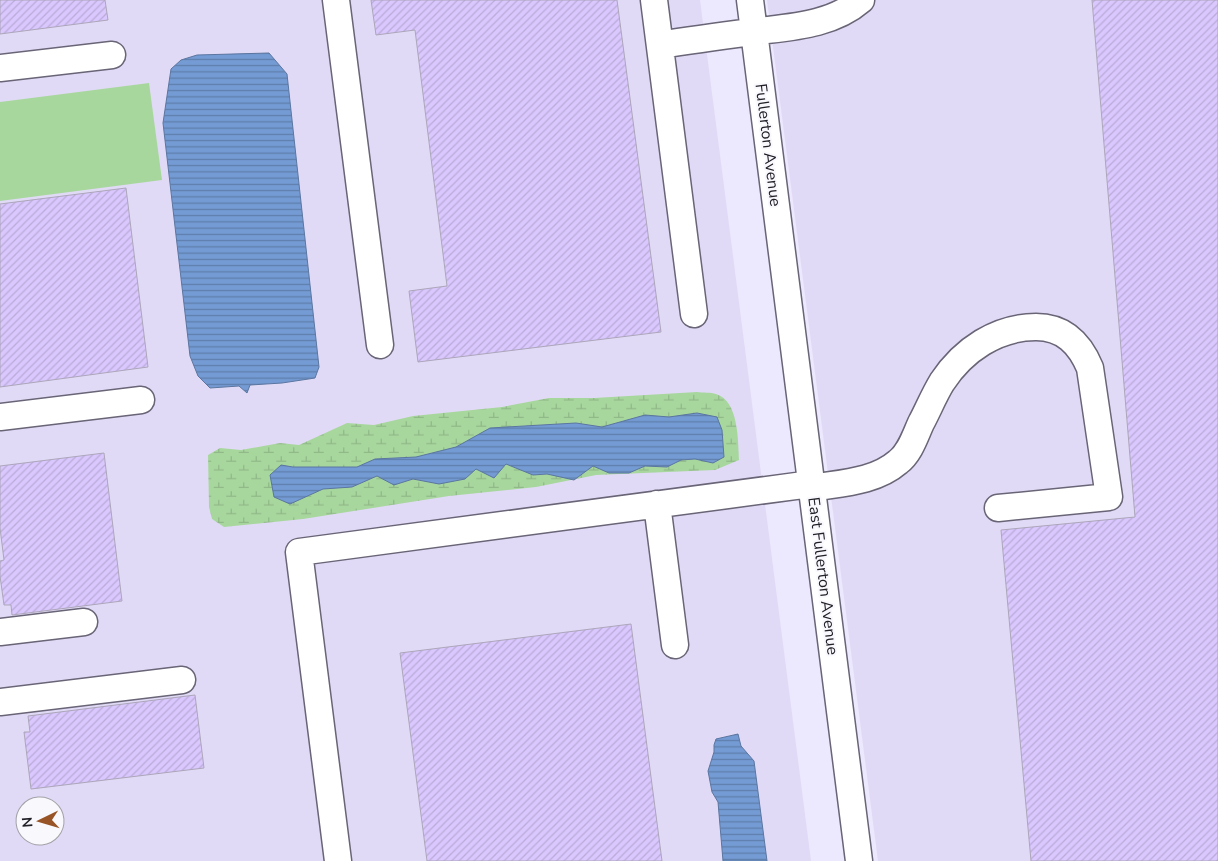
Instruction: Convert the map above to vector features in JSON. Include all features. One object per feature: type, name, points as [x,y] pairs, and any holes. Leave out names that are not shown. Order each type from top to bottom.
[{"type":"street","points":[[336,0],[380,345]]},
{"type":"street","points":[[654,0],[694,314]]},
{"type":"street","name":"Fullerton Avenue","points":[[750,0],[787,291]]},
{"type":"street","points":[[660,44],[806,25],[835,17],[861,0]]},
{"type":"street","points":[[0,68],[112,55]]},
{"type":"street","name":"East Fullerton Avenue","points":[[787,291],[859,861]]},
{"type":"street","points":[[338,861],[299,552],[874,477],[900,461],[910,448],[942,382],[956,363],[974,348],[997,334],[1025,328],[1048,328],[1069,337],[1084,354],[1090,368],[1109,497],[998,508]]},
{"type":"street","points":[[0,417],[141,400]]},
{"type":"street","points":[[657,504],[675,645]]},
{"type":"street","points":[[0,632],[84,622]]},
{"type":"street","points":[[0,702],[182,680]]},
{"type":"shaded area","points":[[0,0],[700,0],[811,861],[0,861]]},
{"type":"shaded area","points":[[767,0],[1218,0],[1218,861],[878,861]]},
{"type":"green space","points":[[149,83],[162,180],[0,201],[0,102]]},
{"type":"green space","points":[[697,392],[714,393],[724,398],[736,422],[739,460],[715,470],[596,475],[536,487],[449,496],[303,519],[224,527],[212,519],[209,507],[208,455],[220,448],[241,450],[280,443],[299,445],[347,423],[374,425],[413,416],[502,407],[549,398],[594,398]]},
{"type":"water","points":[[269,53],[287,74],[319,367],[315,378],[250,385],[247,393],[239,386],[210,388],[198,376],[190,356],[163,123],[171,69],[181,60],[197,55]]},
{"type":"water","points":[[697,413],[717,417],[722,430],[724,457],[713,463],[695,459],[681,460],[667,467],[645,466],[629,473],[609,473],[593,466],[574,480],[547,474],[533,475],[506,464],[494,478],[476,469],[465,479],[439,484],[413,479],[394,485],[377,476],[352,487],[323,489],[290,504],[274,497],[270,475],[281,465],[293,467],[357,467],[375,459],[416,457],[456,447],[490,428],[576,423],[602,427],[645,415],[669,417]]},
{"type":"water","points":[[738,734],[741,746],[754,761],[767,861],[723,861],[718,802],[712,792],[708,771],[716,739]]},
{"type":"building","points":[[0,0],[105,0],[108,20],[0,34]]},
{"type":"building","points":[[371,0],[617,0],[661,332],[418,362],[409,291],[447,286],[415,30],[376,35]]},
{"type":"building","points":[[1092,0],[1218,0],[1218,861],[1031,861],[1001,530],[1135,517]]},
{"type":"building","points":[[126,188],[148,367],[0,387],[0,204]]},
{"type":"building","points":[[104,453],[122,601],[12,615],[11,605],[4,605],[0,576],[0,561],[4,560],[0,528],[0,466]]},
{"type":"building","points":[[631,624],[662,861],[427,861],[400,653]]},
{"type":"building","points":[[195,695],[204,768],[31,789],[24,732],[30,732],[28,716]]}]
